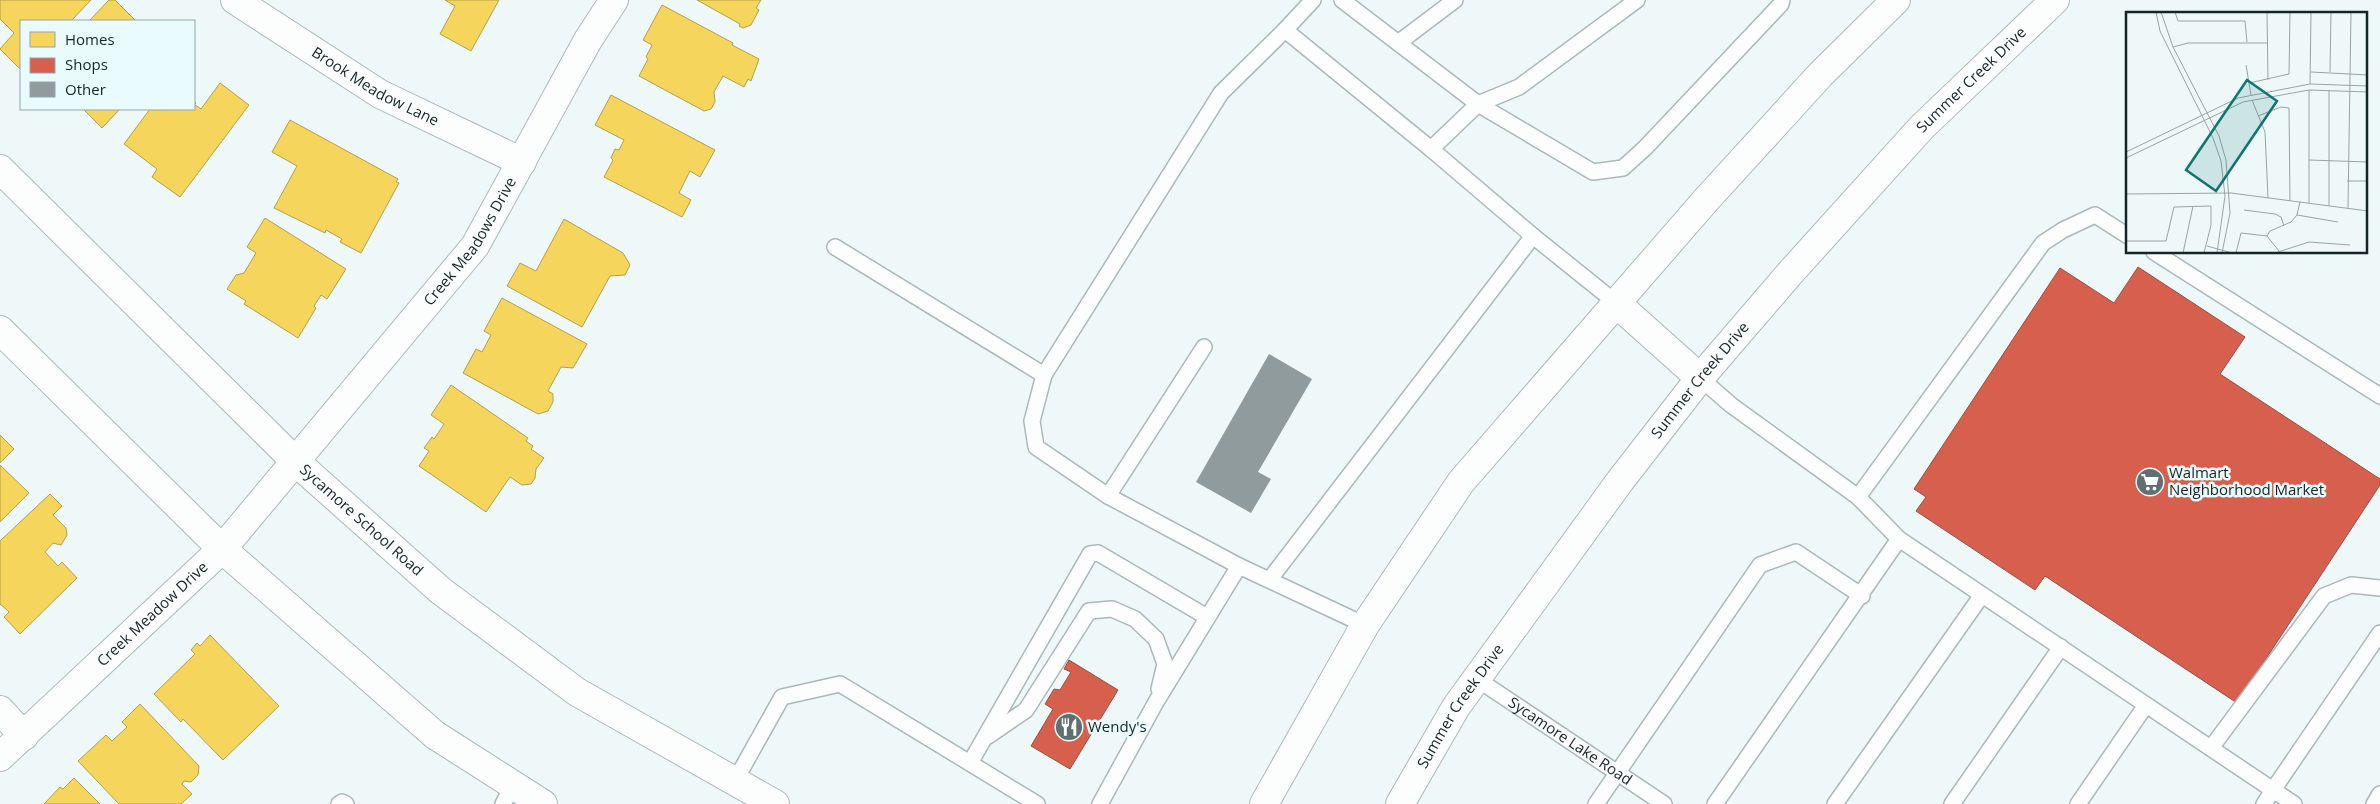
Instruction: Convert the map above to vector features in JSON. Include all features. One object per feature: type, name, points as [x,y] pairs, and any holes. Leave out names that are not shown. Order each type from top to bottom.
[{"type":"main road","name":"Brook Meadow Lane","points":[[234,0],[380,94],[522,162]]},
{"type":"main road","name":"Creek Meadows Drive","points":[[296,462],[475,246],[588,40],[614,0]]},
{"type":"main road","points":[[1264,804],[1365,625],[1461,482],[1615,302],[1821,74],[1896,0]]},
{"type":"main road","name":"Summer Creek Drive","points":[[1400,804],[1456,707],[1620,481],[1700,378],[1791,272],[1922,127],[2055,0]]},
{"type":"main road","name":"Sycamore School Road","points":[[0,169],[296,462],[440,591],[577,692],[775,804]]},
{"type":"main road","points":[[1615,302],[1700,378]]},
{"type":"main road","points":[[0,330],[222,549],[436,735],[508,794],[543,804]]},
{"type":"main road","name":"Creek Meadow Drive","points":[[0,757],[222,549],[296,462]]},
{"type":"main road","points":[[0,710],[24,736]]},
{"type":"lane","points":[[1313,0],[1221,93],[1044,375],[1032,421],[1036,447],[1108,496],[1239,566],[1270,578],[1365,625]]},
{"type":"lane","points":[[1342,0],[1478,104],[1592,172],[1623,168],[1645,148],[1781,4],[1782,0]]},
{"type":"lane","points":[[1398,42],[1455,0]]},
{"type":"lane","points":[[1431,149],[1478,104],[1519,87],[1637,0]]},
{"type":"lane","points":[[1285,30],[1615,302]]},
{"type":"lane","points":[[1858,498],[2043,243],[2063,230],[2095,215],[2126,235]]},
{"type":"lane","points":[[1270,578],[1533,236]]},
{"type":"lane","points":[[835,247],[1044,375]]},
{"type":"lane","points":[[2157,254],[2380,396]]},
{"type":"lane","points":[[1108,496],[1204,347]]},
{"type":"lane","points":[[1700,378],[1731,405],[1858,498],[1899,539],[2294,804]]},
{"type":"lane","points":[[1715,804],[1862,596],[1899,539]]},
{"type":"lane","points":[[1596,804],[1760,565],[1796,552],[1862,596]]},
{"type":"lane","points":[[970,763],[1090,554],[1098,553],[1207,618]]},
{"type":"lane","points":[[1100,804],[1156,702],[1239,566]]},
{"type":"lane","points":[[2211,748],[2324,596],[2351,584],[2380,588]]},
{"type":"lane","points":[[1835,804],[1982,595]]},
{"type":"lane","points":[[984,739],[1026,710],[1089,612],[1112,609],[1135,619],[1156,639],[1165,664],[1156,702]]},
{"type":"lane","points":[[2264,804],[2380,633]]},
{"type":"lane","points":[[1952,804],[2061,648]]},
{"type":"lane","name":"Sycamore Lake Road","points":[[1477,679],[1664,804]]},
{"type":"lane","points":[[735,781],[782,697],[840,684],[1037,804]]},
{"type":"lane","points":[[2078,804],[2146,705]]},
{"type":"lane","points":[[2374,804],[2380,794]]},
{"type":"lane","points":[[339,804],[342,802],[346,804]]},
{"type":"building: Homes","points":[[0,0],[91,0],[72,20],[20,20],[20,69],[0,49],[14,33],[0,19]]},
{"type":"building: Homes","points":[[109,0],[115,0],[135,20],[90,20]]},
{"type":"building: Homes","points":[[445,0],[499,0],[471,51],[440,34],[455,6]]},
{"type":"building: Homes","points":[[697,0],[761,0],[756,8],[759,10],[751,25],[743,28],[739,26],[740,24]]},
{"type":"building: Homes","points":[[662,5],[759,59],[751,81],[748,79],[744,87],[723,76],[714,92],[715,102],[711,109],[704,111],[639,76],[648,59],[646,57],[652,45],[643,40]]},
{"type":"building: Homes","points":[[220,83],[249,105],[180,197],[152,177],[157,169],[124,144],[149,110],[195,110],[195,105],[201,109]]},
{"type":"building: Homes","points":[[611,95],[715,150],[700,177],[690,171],[679,193],[691,200],[682,217],[604,177],[613,160],[611,158],[615,149],[619,150],[624,140],[595,125]]},
{"type":"building: Homes","points":[[84,110],[119,110],[102,128]]},
{"type":"building: Homes","points":[[290,120],[398,179],[396,182],[399,183],[361,253],[340,242],[342,239],[326,230],[325,233],[274,208],[297,166],[272,152]]},
{"type":"building: Homes","points":[[265,218],[346,269],[327,299],[321,295],[314,306],[316,308],[298,338],[244,304],[246,301],[227,289],[236,275],[244,273],[256,253],[247,247]]},
{"type":"building: Homes","points":[[564,219],[623,253],[630,265],[625,275],[610,276],[582,327],[507,286],[520,263],[536,271]]},
{"type":"building: Homes","points":[[502,298],[587,344],[573,368],[561,367],[548,391],[553,394],[553,402],[548,411],[538,414],[463,373],[476,349],[482,352],[491,335],[484,331]]},
{"type":"building: Homes","points":[[451,385],[528,438],[526,441],[533,446],[531,449],[544,458],[536,469],[535,478],[531,484],[522,485],[510,477],[486,512],[419,466],[429,451],[424,448],[432,437],[434,439],[444,424],[431,415]]},
{"type":"building: Homes","points":[[0,435],[14,449],[0,463]]},
{"type":"building: Homes","points":[[0,465],[29,493],[0,522]]},
{"type":"building: Homes","points":[[50,494],[62,506],[53,515],[66,528],[67,535],[61,545],[53,543],[45,552],[58,566],[62,562],[77,578],[20,634],[4,617],[9,612],[0,604],[0,541]]},
{"type":"building: Homes","points":[[210,635],[279,706],[223,760],[183,719],[181,722],[154,694],[195,654],[191,650],[197,643],[200,646]]},
{"type":"building: Homes","points":[[140,704],[199,766],[198,775],[191,782],[184,781],[182,784],[192,794],[181,804],[119,804],[78,761],[106,735],[112,741],[127,727],[122,722]]},
{"type":"building: Homes","points":[[74,778],[100,804],[44,804],[60,787],[63,789]]},
{"type":"building: Shops","name":"Walmart Neighborhood Market","points":[[2138,267],[2245,337],[2220,374],[2380,479],[2380,485],[2237,703],[2045,576],[2035,590],[1916,511],[1926,497],[1914,489],[2060,268],[2114,303]]},
{"type":"building: Shops","name":"Wendy's","points":[[1069,660],[1118,690],[1070,769],[1031,746],[1053,709],[1045,704],[1054,689],[1060,690],[1071,672],[1064,669]]},
{"type":"building: Other","points":[[1269,354],[1312,379],[1258,472],[1271,479],[1251,513],[1196,482]]},
{"type":"place","name":"Walmart Neighborhood Market","points":[[2150,482]]},
{"type":"place","name":"Wendy's","points":[[1069,727]]}]
